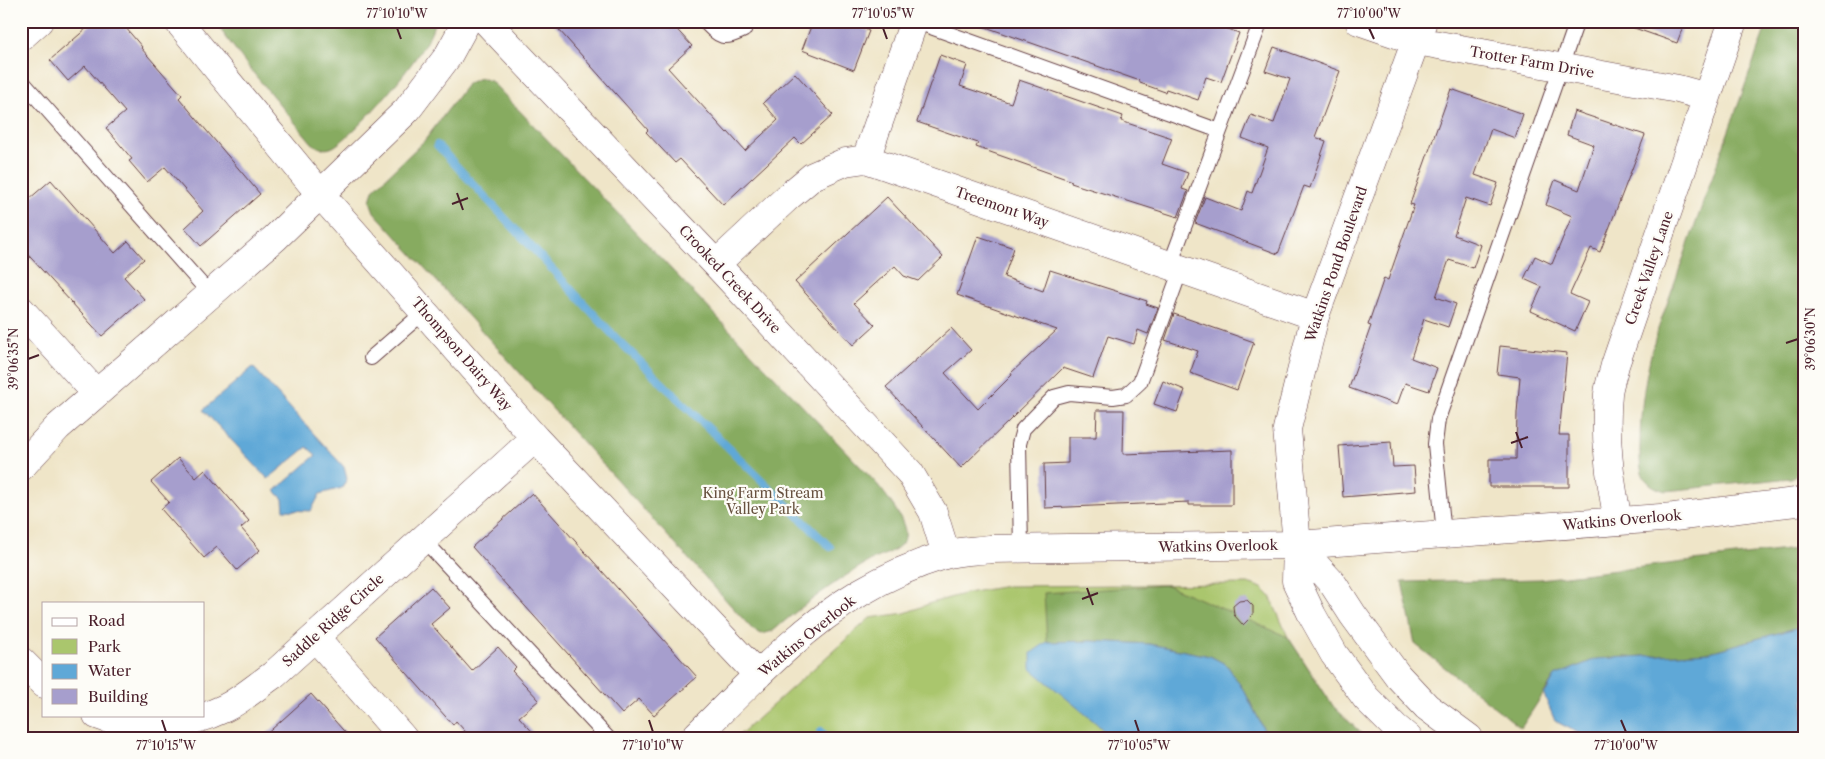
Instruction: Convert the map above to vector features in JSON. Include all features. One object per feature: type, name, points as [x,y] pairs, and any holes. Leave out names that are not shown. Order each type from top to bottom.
[{"type":"street","points":[[21,38],[39,21]]},
{"type":"street","name":"Thompson Dairy Way","points":[[178,21],[321,195],[535,438],[758,676]]},
{"type":"street","points":[[21,467],[58,427],[275,238],[407,110],[448,56],[467,21]]},
{"type":"street","name":"Crooked Creek Drive","points":[[486,21],[910,473],[933,512],[946,554]]},
{"type":"street","points":[[866,159],[914,21]]},
{"type":"street","name":"Trotter Farm Drive","points":[[1359,21],[1420,31],[1560,68],[1678,89],[1707,97]]},
{"type":"street","name":"Creek Valley Lane","points":[[1618,521],[1610,480],[1606,428],[1608,393],[1615,364],[1733,21]]},
{"type":"street","name":"Watkins Pond Boulevard","points":[[1408,738],[1366,698],[1334,654],[1312,615],[1296,581],[1296,545],[1287,429],[1315,316],[1420,31]]},
{"type":"street","name":"Treemont Way","points":[[716,264],[813,176],[845,162],[866,159],[1315,316]]},
{"type":"street","points":[[21,310],[96,393]]},
{"type":"street","name":"Saddle Ridge Circle","points":[[205,715],[225,708],[273,675],[535,438]]},
{"type":"street","name":"Watkins Overlook","points":[[694,738],[758,676],[835,609],[860,592],[883,580],[946,554],[1021,548],[1296,545],[1674,517],[1804,501]]},
{"type":"street","points":[[1296,545],[1333,584],[1353,615],[1398,676],[1427,707],[1466,736]]},
{"type":"street","points":[[315,637],[403,738]]},
{"type":"street","name":"Saddle Ridge Circle","points":[[101,716],[137,726],[162,726],[185,722],[202,716]]},
{"type":"lane","points":[[704,21],[716,34],[730,37],[744,30],[747,21]]},
{"type":"lane","points":[[914,21],[1220,131]]},
{"type":"lane","points":[[1021,548],[1019,444],[1023,429],[1054,397],[1069,393],[1113,397],[1126,395],[1140,382],[1175,267],[1220,131],[1261,21]]},
{"type":"lane","points":[[1444,534],[1435,444],[1438,419],[1577,21]]},
{"type":"lane","points":[[21,80],[210,294]]},
{"type":"lane","points":[[371,358],[424,312]]},
{"type":"lane","points":[[423,539],[608,738]]},
{"type":"green space","points":[[214,21],[434,21],[431,32],[422,49],[375,109],[343,140],[333,147],[324,149],[312,143],[250,69]]},
{"type":"green space","points":[[1768,21],[1804,21],[1804,471],[1791,478],[1666,491],[1656,488],[1648,482],[1642,473],[1641,466],[1641,416],[1650,358],[1658,329]]},
{"type":"green space","name":"King Farm Stream Valley Park","points":[[480,78],[491,81],[877,484],[900,516],[903,524],[905,537],[900,546],[868,562],[843,578],[807,603],[773,631],[762,634],[753,630],[374,212],[370,201],[373,190],[425,140],[468,83]]},
{"type":"green space","points":[[1804,548],[1804,628],[1796,628],[1710,652],[1596,659],[1555,676],[1521,728],[1415,644],[1402,582],[1540,579]]},
{"type":"green space","points":[[1251,584],[1262,588],[1270,596],[1288,637],[1333,706],[1364,738],[736,738],[870,618],[905,613],[931,603],[967,593],[1007,586]]},
{"type":"green space","points":[[1167,585],[1288,637],[1333,706],[1366,738],[1268,738],[1246,694],[1227,665],[1210,656],[1149,644],[1092,641],[1047,642],[1044,593]]},
{"type":"water","points":[[253,367],[344,467],[347,479],[342,488],[320,494],[311,511],[284,510],[283,499],[275,491],[316,455],[307,447],[268,479],[203,410]]},
{"type":"water","points":[[1796,628],[1804,628],[1804,738],[1588,738],[1555,721],[1544,695],[1555,676],[1596,659],[1710,652]]},
{"type":"water","points":[[1092,641],[1149,644],[1210,656],[1227,665],[1246,694],[1268,738],[1111,738],[1096,723],[1031,669],[1031,653],[1047,642]]},
{"type":"building","points":[[95,21],[120,21],[182,95],[179,98],[260,194],[201,246],[185,228],[203,211],[165,167],[147,182],[129,161],[132,159],[106,128],[125,112],[85,66],[68,81],[50,60]]},
{"type":"building","points":[[551,21],[669,21],[692,46],[668,68],[745,151],[778,120],[763,103],[795,73],[833,115],[801,144],[795,138],[723,205],[680,159],[675,163],[646,132],[648,130]]},
{"type":"building","points":[[813,21],[843,21],[869,31],[854,70],[802,50]]},
{"type":"building","points":[[978,21],[1206,21],[1239,33],[1221,82],[1206,77],[1198,100],[1166,89],[1165,92],[1140,83],[1140,81],[977,24]]},
{"type":"building","points":[[1623,21],[1685,21],[1677,43],[1623,24]]},
{"type":"building","points":[[1274,47],[1340,71],[1315,137],[1326,141],[1310,188],[1304,186],[1278,254],[1195,223],[1205,197],[1241,211],[1248,191],[1252,193],[1268,148],[1242,138],[1251,115],[1274,123],[1290,79],[1265,71]]},
{"type":"building","points":[[940,55],[967,65],[960,86],[1011,103],[1019,80],[1123,116],[1121,121],[1172,138],[1162,164],[1188,173],[1182,189],[1188,191],[1178,217],[1071,183],[1072,181],[976,147],[978,143],[917,122]]},
{"type":"building","points":[[1451,89],[1523,114],[1515,138],[1491,129],[1475,175],[1498,183],[1490,206],[1466,198],[1454,235],[1481,245],[1473,268],[1449,260],[1436,297],[1456,304],[1448,327],[1424,319],[1411,358],[1437,368],[1429,391],[1405,383],[1397,405],[1349,388],[1371,326],[1368,325],[1384,278],[1388,280],[1414,205],[1410,204]]},
{"type":"building","points":[[1574,111],[1645,135],[1600,252],[1591,248],[1570,294],[1588,302],[1575,331],[1531,311],[1542,287],[1524,279],[1535,256],[1552,264],[1572,216],[1546,205],[1555,180],[1579,190],[1594,145],[1567,135]]},
{"type":"building","points":[[51,180],[115,253],[128,241],[144,259],[124,277],[144,299],[102,336],[21,247],[21,206]]},
{"type":"building","points":[[887,197],[943,257],[918,281],[904,276],[895,266],[854,303],[875,325],[853,345],[795,282]]},
{"type":"building","points":[[978,236],[1014,248],[1004,277],[1043,291],[1050,270],[1147,301],[1146,304],[1158,308],[1148,334],[1138,330],[1134,344],[1108,336],[1093,378],[1063,368],[961,468],[886,387],[951,328],[971,350],[945,373],[978,409],[1012,375],[1011,373],[1057,330],[957,295]]},
{"type":"building","points":[[1174,314],[1254,342],[1237,390],[1190,373],[1198,351],[1165,340]]},
{"type":"building","points":[[1500,346],[1567,353],[1559,435],[1569,435],[1569,487],[1489,487],[1489,459],[1516,459],[1520,377],[1497,374]]},
{"type":"building","points":[[1163,381],[1185,390],[1177,412],[1154,404]]},
{"type":"building","points":[[1097,410],[1124,410],[1123,454],[1232,450],[1232,505],[1189,505],[1189,502],[1045,508],[1044,464],[1068,463],[1068,437],[1096,437]]},
{"type":"building","points":[[1391,442],[1393,467],[1414,466],[1416,491],[1343,497],[1339,446]]},
{"type":"building","points":[[178,458],[196,478],[205,470],[249,521],[241,528],[260,550],[237,570],[217,547],[204,558],[161,509],[169,502],[151,482]]},
{"type":"building","points":[[532,493],[697,677],[654,715],[639,699],[622,714],[472,547]]},
{"type":"building","points":[[431,587],[450,608],[431,624],[472,671],[498,647],[516,667],[512,671],[539,700],[519,717],[538,738],[471,738],[456,721],[453,725],[375,637]]},
{"type":"building","points":[[1247,600],[1253,606],[1253,615],[1243,625],[1234,615],[1233,606],[1239,601]]},
{"type":"building","points":[[311,694],[350,738],[262,738]]},
{"type":"waterway","points":[[437,145],[615,337],[830,547]]},
{"type":"waterway","points":[[821,731],[827,738]]}]
